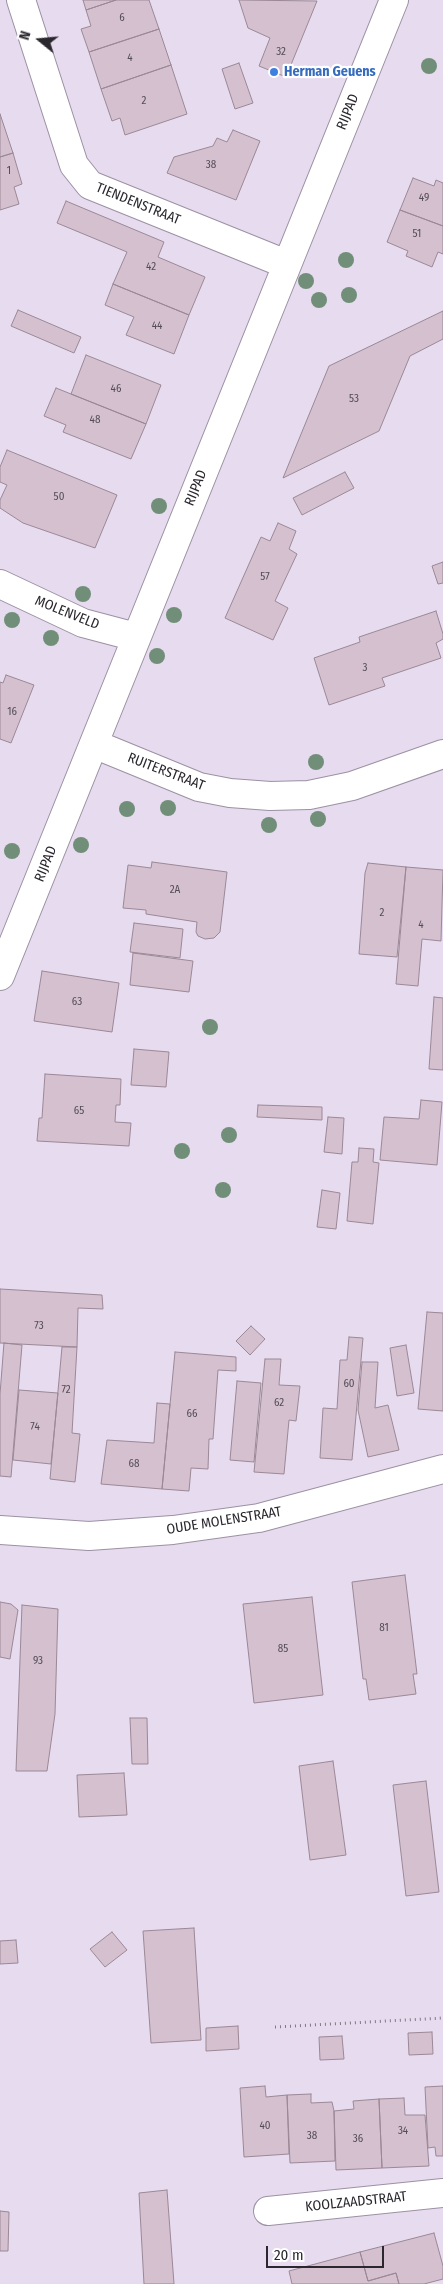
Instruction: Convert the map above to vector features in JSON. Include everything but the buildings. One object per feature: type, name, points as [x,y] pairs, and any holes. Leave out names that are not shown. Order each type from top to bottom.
[{"type":"street","name":"TIENDENSTRAAT","points":[[21,0],[74,165],[90,185],[286,264]]},
{"type":"street","name":"RIJPAD","points":[[0,976],[394,0]]},
{"type":"street","name":"MOLENVELD","points":[[0,584],[83,623],[136,637]]},
{"type":"street","name":"RUITERSTRAAT","points":[[94,744],[199,787],[230,793],[270,796],[309,795],[352,786],[443,754]]},
{"type":"street","name":"OUDE MOLENSTRAAT","points":[[0,1530],[89,1536],[172,1530],[259,1518],[443,1469]]},
{"type":"street","name":"KOOLZAADSTRAAT","points":[[268,2211],[443,2192]]},
{"type":"path","points":[[275,2027],[443,2018]]},
{"type":"place","name":"Herman Geuens","points":[[274,72]]}]
